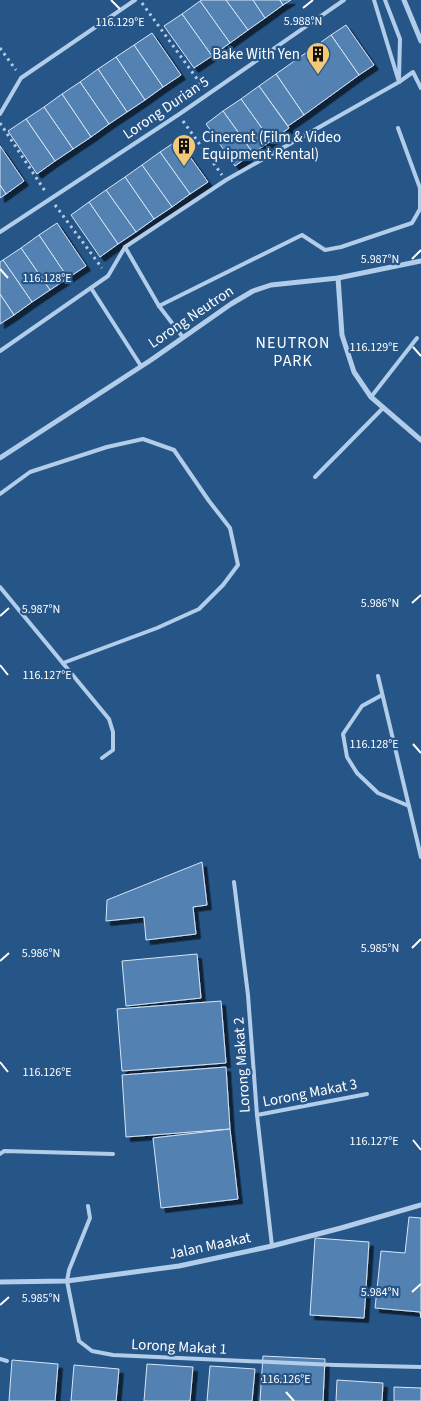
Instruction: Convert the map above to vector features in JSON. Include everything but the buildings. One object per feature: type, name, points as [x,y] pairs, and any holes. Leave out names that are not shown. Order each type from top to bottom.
[{"type":"street","points":[[404,0],[421,41]]},
{"type":"street","name":"Lorong Neutron","points":[[0,458],[141,366],[182,336],[253,291],[271,285],[338,278],[421,261]]},
{"type":"street","points":[[338,278],[342,335],[354,372],[371,397],[421,440]]},
{"type":"street","name":"Jalan Maakat","points":[[0,1282],[67,1281],[179,1266],[272,1246],[421,1205]]},
{"type":"lane","points":[[0,114],[21,78],[135,0]]},
{"type":"lane","name":"Lorong Durian 5","points":[[0,232],[178,114],[344,0]]},
{"type":"lane","points":[[374,0],[399,82]]},
{"type":"lane","points":[[385,0],[400,39],[399,82]]},
{"type":"lane","points":[[0,351],[108,276],[125,247],[226,180],[399,82],[413,72],[421,88]]},
{"type":"lane","points":[[159,306],[302,235],[325,250],[341,247],[412,223],[420,210],[420,188],[398,128]]},
{"type":"lane","points":[[125,247],[159,306],[182,336]]},
{"type":"lane","points":[[91,288],[141,366]]},
{"type":"lane","points":[[371,397],[416,338]]},
{"type":"lane","points":[[315,477],[383,408]]},
{"type":"lane","points":[[0,494],[30,472],[107,446],[143,439],[174,450],[230,528],[238,565],[223,585],[199,608],[157,628],[63,663]]},
{"type":"lane","points":[[0,587],[109,719],[113,732],[114,750],[102,758]]},
{"type":"lane","points":[[378,676],[421,857]]},
{"type":"lane","points":[[382,695],[362,706],[343,734],[347,757],[356,773],[378,793],[409,806]]},
{"type":"lane","name":"Lorong Makat 2","points":[[234,882],[248,995],[257,1115],[272,1246]]},
{"type":"lane","name":"Lorong Makat 3","points":[[257,1115],[368,1094]]},
{"type":"lane","points":[[0,1154],[4,1151],[113,1154]]},
{"type":"lane","name":"Lorong Makat 1","points":[[88,1206],[90,1218],[69,1270],[67,1281],[79,1341],[92,1351],[122,1356],[421,1367]]},
{"type":"lane","points":[[0,1359],[7,1361]]},
{"type":"path","points":[[140,0],[208,93]]},
{"type":"path","points":[[0,48],[21,78]]},
{"type":"path","points":[[178,114],[226,180]]},
{"type":"path","points":[[0,123],[50,199],[108,276]]},
{"type":"place","name":"Bake With Yen","points":[[318,75]]},
{"type":"place","name":"Cinerent (Film & Video Equipment Rental)","points":[[184,167]]},
{"type":"district","name":"NEUTRON PARK","points":[[293,352]]}]
